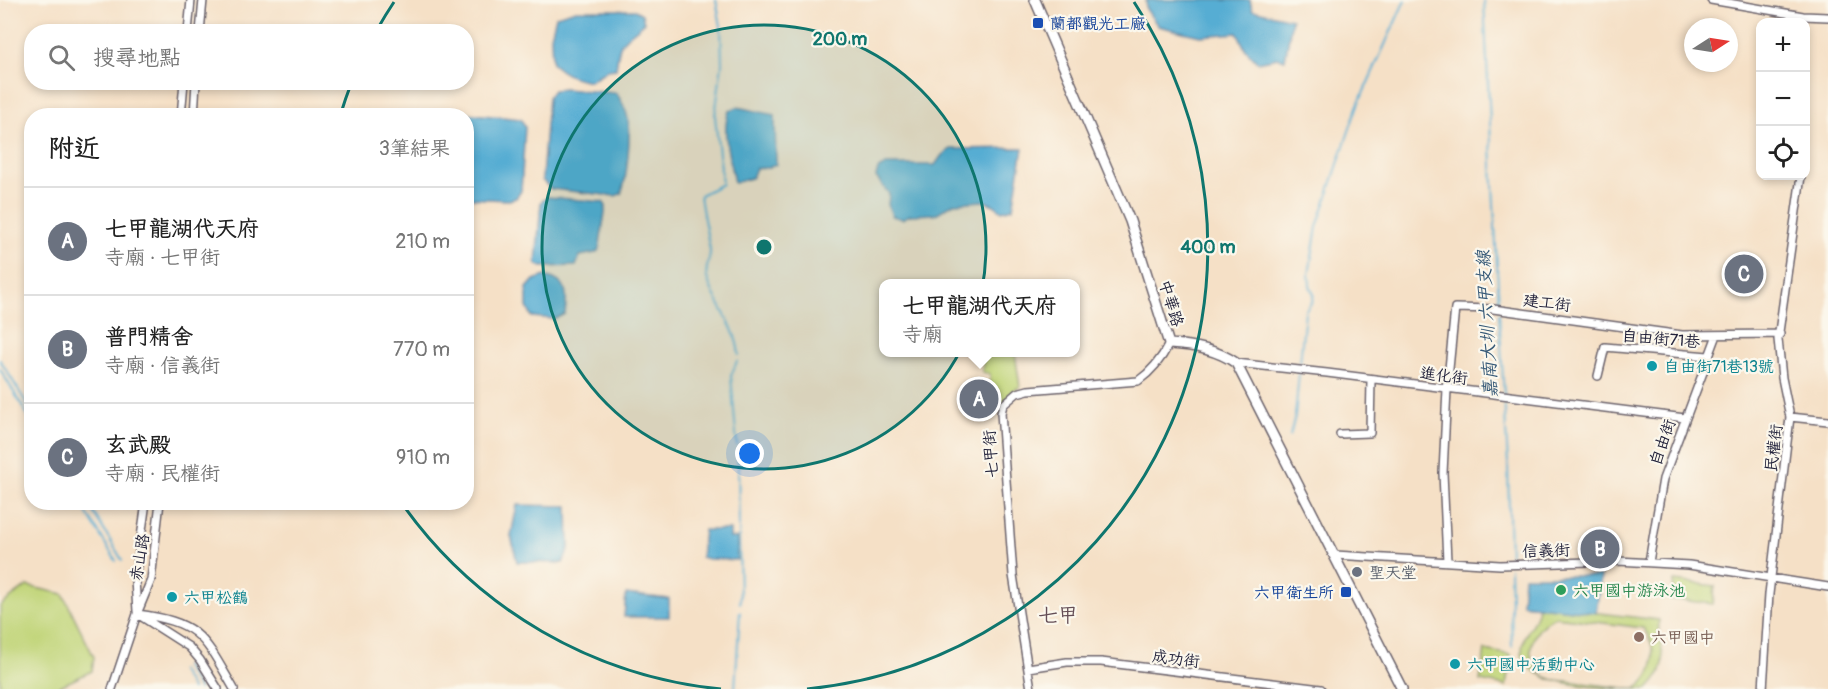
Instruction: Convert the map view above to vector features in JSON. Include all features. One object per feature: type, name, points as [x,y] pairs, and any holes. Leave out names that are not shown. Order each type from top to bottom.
[{"type":"street","points":[[190,24],[191,0]]},
{"type":"street","points":[[201,24],[203,0]]},
{"type":"street","name":"中華路","points":[[1035,0],[1127,212],[1169,344],[1185,344],[1212,350],[1236,363]]},
{"type":"street","points":[[1711,0],[1798,18]]},
{"type":"street","points":[[1810,18],[1828,17]]},
{"type":"street","points":[[182,108],[183,90]]},
{"type":"street","points":[[194,108],[196,90]]},
{"type":"street","name":"民權街","points":[[1764,689],[1771,578],[1790,417],[1778,355],[1800,180]]},
{"type":"street","name":"建工街","points":[[1447,561],[1443,472],[1447,389],[1455,308],[1499,310],[1682,335],[1780,334]]},
{"type":"street","name":"自由街","points":[[1649,562],[1664,479],[1717,335]]},
{"type":"street","name":"七甲街","points":[[1031,689],[1013,575],[1003,455],[1001,413],[1003,405],[1017,393],[1028,390],[1138,381],[1164,354],[1169,344]]},
{"type":"street","name":"自由街71巷","points":[[1598,376],[1605,347],[1708,356]]},
{"type":"street","points":[[1236,363],[1402,689]]},
{"type":"street","name":"進化街","points":[[1236,363],[1685,418]]},
{"type":"street","points":[[1340,434],[1370,433],[1371,379]]},
{"type":"street","points":[[1790,417],[1828,421]]},
{"type":"street","name":"赤山路","points":[[137,614],[135,579],[145,510]]},
{"type":"street","name":"赤山路","points":[[137,614],[151,580],[159,510]]},
{"type":"street","name":"信義街","points":[[1335,555],[1500,565],[1649,562],[1689,565],[1828,587]]},
{"type":"street","points":[[112,689],[137,614]]},
{"type":"street","points":[[137,614],[189,647],[218,689]]},
{"type":"street","points":[[137,614],[172,620],[188,626],[210,648],[234,689]]},
{"type":"street","name":"成功街","points":[[1028,668],[1067,662],[1101,662],[1321,689]]},
{"type":"green space","points":[[984,357],[1016,357],[1020,387],[1012,391],[1003,405],[995,405],[990,374],[982,372]]},
{"type":"green space","points":[[1674,581],[1715,586],[1713,604],[1672,599]]},
{"type":"green space","points":[[27,586],[63,594],[94,657],[92,671],[54,689],[0,689],[0,606]]},
{"type":"green space","points":[[1538,606],[1659,620],[1663,663],[1657,679],[1648,689],[1634,689],[1648,677],[1653,662],[1651,644],[1643,628],[1555,617],[1539,630],[1531,647],[1534,664],[1544,676],[1539,674],[1527,665],[1522,653],[1524,639],[1537,613]]},
{"type":"green space","points":[[1485,650],[1511,655],[1506,686],[1480,681]]},
{"type":"green space","points":[[1554,680],[1633,689],[1595,687]]},
{"type":"water","points":[[1146,0],[1250,0],[1252,10],[1292,19],[1285,60],[1278,58],[1257,62],[1246,50],[1237,33],[1200,36],[1158,26],[1146,9]]},
{"type":"water","points":[[576,10],[635,10],[642,14],[644,23],[623,41],[616,69],[607,70],[590,81],[570,75],[552,63],[551,36],[556,16]]},
{"type":"water","points":[[553,90],[616,93],[622,102],[628,119],[629,135],[627,168],[621,194],[615,196],[551,189],[542,180],[548,97]]},
{"type":"water","points":[[737,107],[775,115],[776,164],[769,168],[756,168],[752,178],[734,183],[726,128],[729,111]]},
{"type":"water","points":[[474,114],[521,119],[525,127],[521,191],[516,198],[509,200],[474,198]]},
{"type":"water","points":[[1023,148],[1013,208],[1002,211],[984,201],[954,203],[936,214],[910,215],[902,219],[892,216],[888,205],[889,194],[876,177],[878,169],[886,165],[935,165],[942,155],[951,149]]},
{"type":"water","points":[[548,197],[603,202],[606,206],[599,250],[580,256],[576,266],[542,267],[536,264],[541,202]]},
{"type":"water","points":[[545,276],[558,281],[565,289],[565,314],[555,319],[532,317],[527,307],[527,288],[534,280]]},
{"type":"water","points":[[517,505],[568,506],[569,549],[563,563],[517,562],[511,536]]},
{"type":"water","points":[[704,530],[730,530],[730,538],[737,538],[737,560],[701,557]]},
{"type":"water","name":"六甲國中游泳池","points":[[1524,576],[1601,576],[1596,613],[1522,604]]},
{"type":"water","points":[[626,594],[669,599],[669,617],[624,617]]},
{"type":"waterway","points":[[716,0],[721,26],[722,64],[715,116],[722,184],[700,195],[710,250],[707,278],[734,334],[739,355]]},
{"type":"waterway","points":[[1290,436],[1295,416],[1305,311],[1312,302],[1314,294],[1310,286],[1309,274],[1317,227],[1357,107],[1405,0]]},
{"type":"waterway","name":"嘉南大圳 六甲支線","points":[[1484,0],[1499,307]]},
{"type":"waterway","name":"嘉南大圳 六甲支線","points":[[1499,313],[1508,463],[1510,562]]},
{"type":"waterway","points":[[0,360],[24,399]]},
{"type":"waterway","points":[[737,361],[731,376],[737,445]]},
{"type":"waterway","points":[[0,369],[24,409]]},
{"type":"waterway","points":[[738,451],[740,603]]},
{"type":"waterway","points":[[85,510],[116,561]]},
{"type":"waterway","points":[[92,510],[122,560]]},
{"type":"waterway","name":"嘉南大圳 六甲支線","points":[[1510,568],[1512,646]]},
{"type":"waterway","points":[[735,689],[740,612]]},
{"type":"waterway","points":[[185,666],[199,689]]},
{"type":"waterway","points":[[180,670],[192,689]]},
{"type":"place","name":"蘭都觀光工廠","points":[[1038,23]]},
{"type":"place","name":"玄武殿","points":[[1744,274]]},
{"type":"place","name":"自由街71巷13號","points":[[1652,366]]},
{"type":"place","name":"七甲龍湖代天府","points":[[979,399]]},
{"type":"place","name":"普門精舍","points":[[1600,549]]},
{"type":"place","name":"聖天堂","points":[[1357,572]]},
{"type":"place","name":"六甲國中游泳池","points":[[1561,590]]},
{"type":"place","name":"六甲衛生所","points":[[1346,592]]},
{"type":"place","name":"六甲松鶴","points":[[172,597]]},
{"type":"place","name":"六甲國中","points":[[1639,637]]},
{"type":"place","name":"六甲國中活動中心","points":[[1455,664]]},
{"type":"district","name":"七甲","points":[[1058,615]]}]
